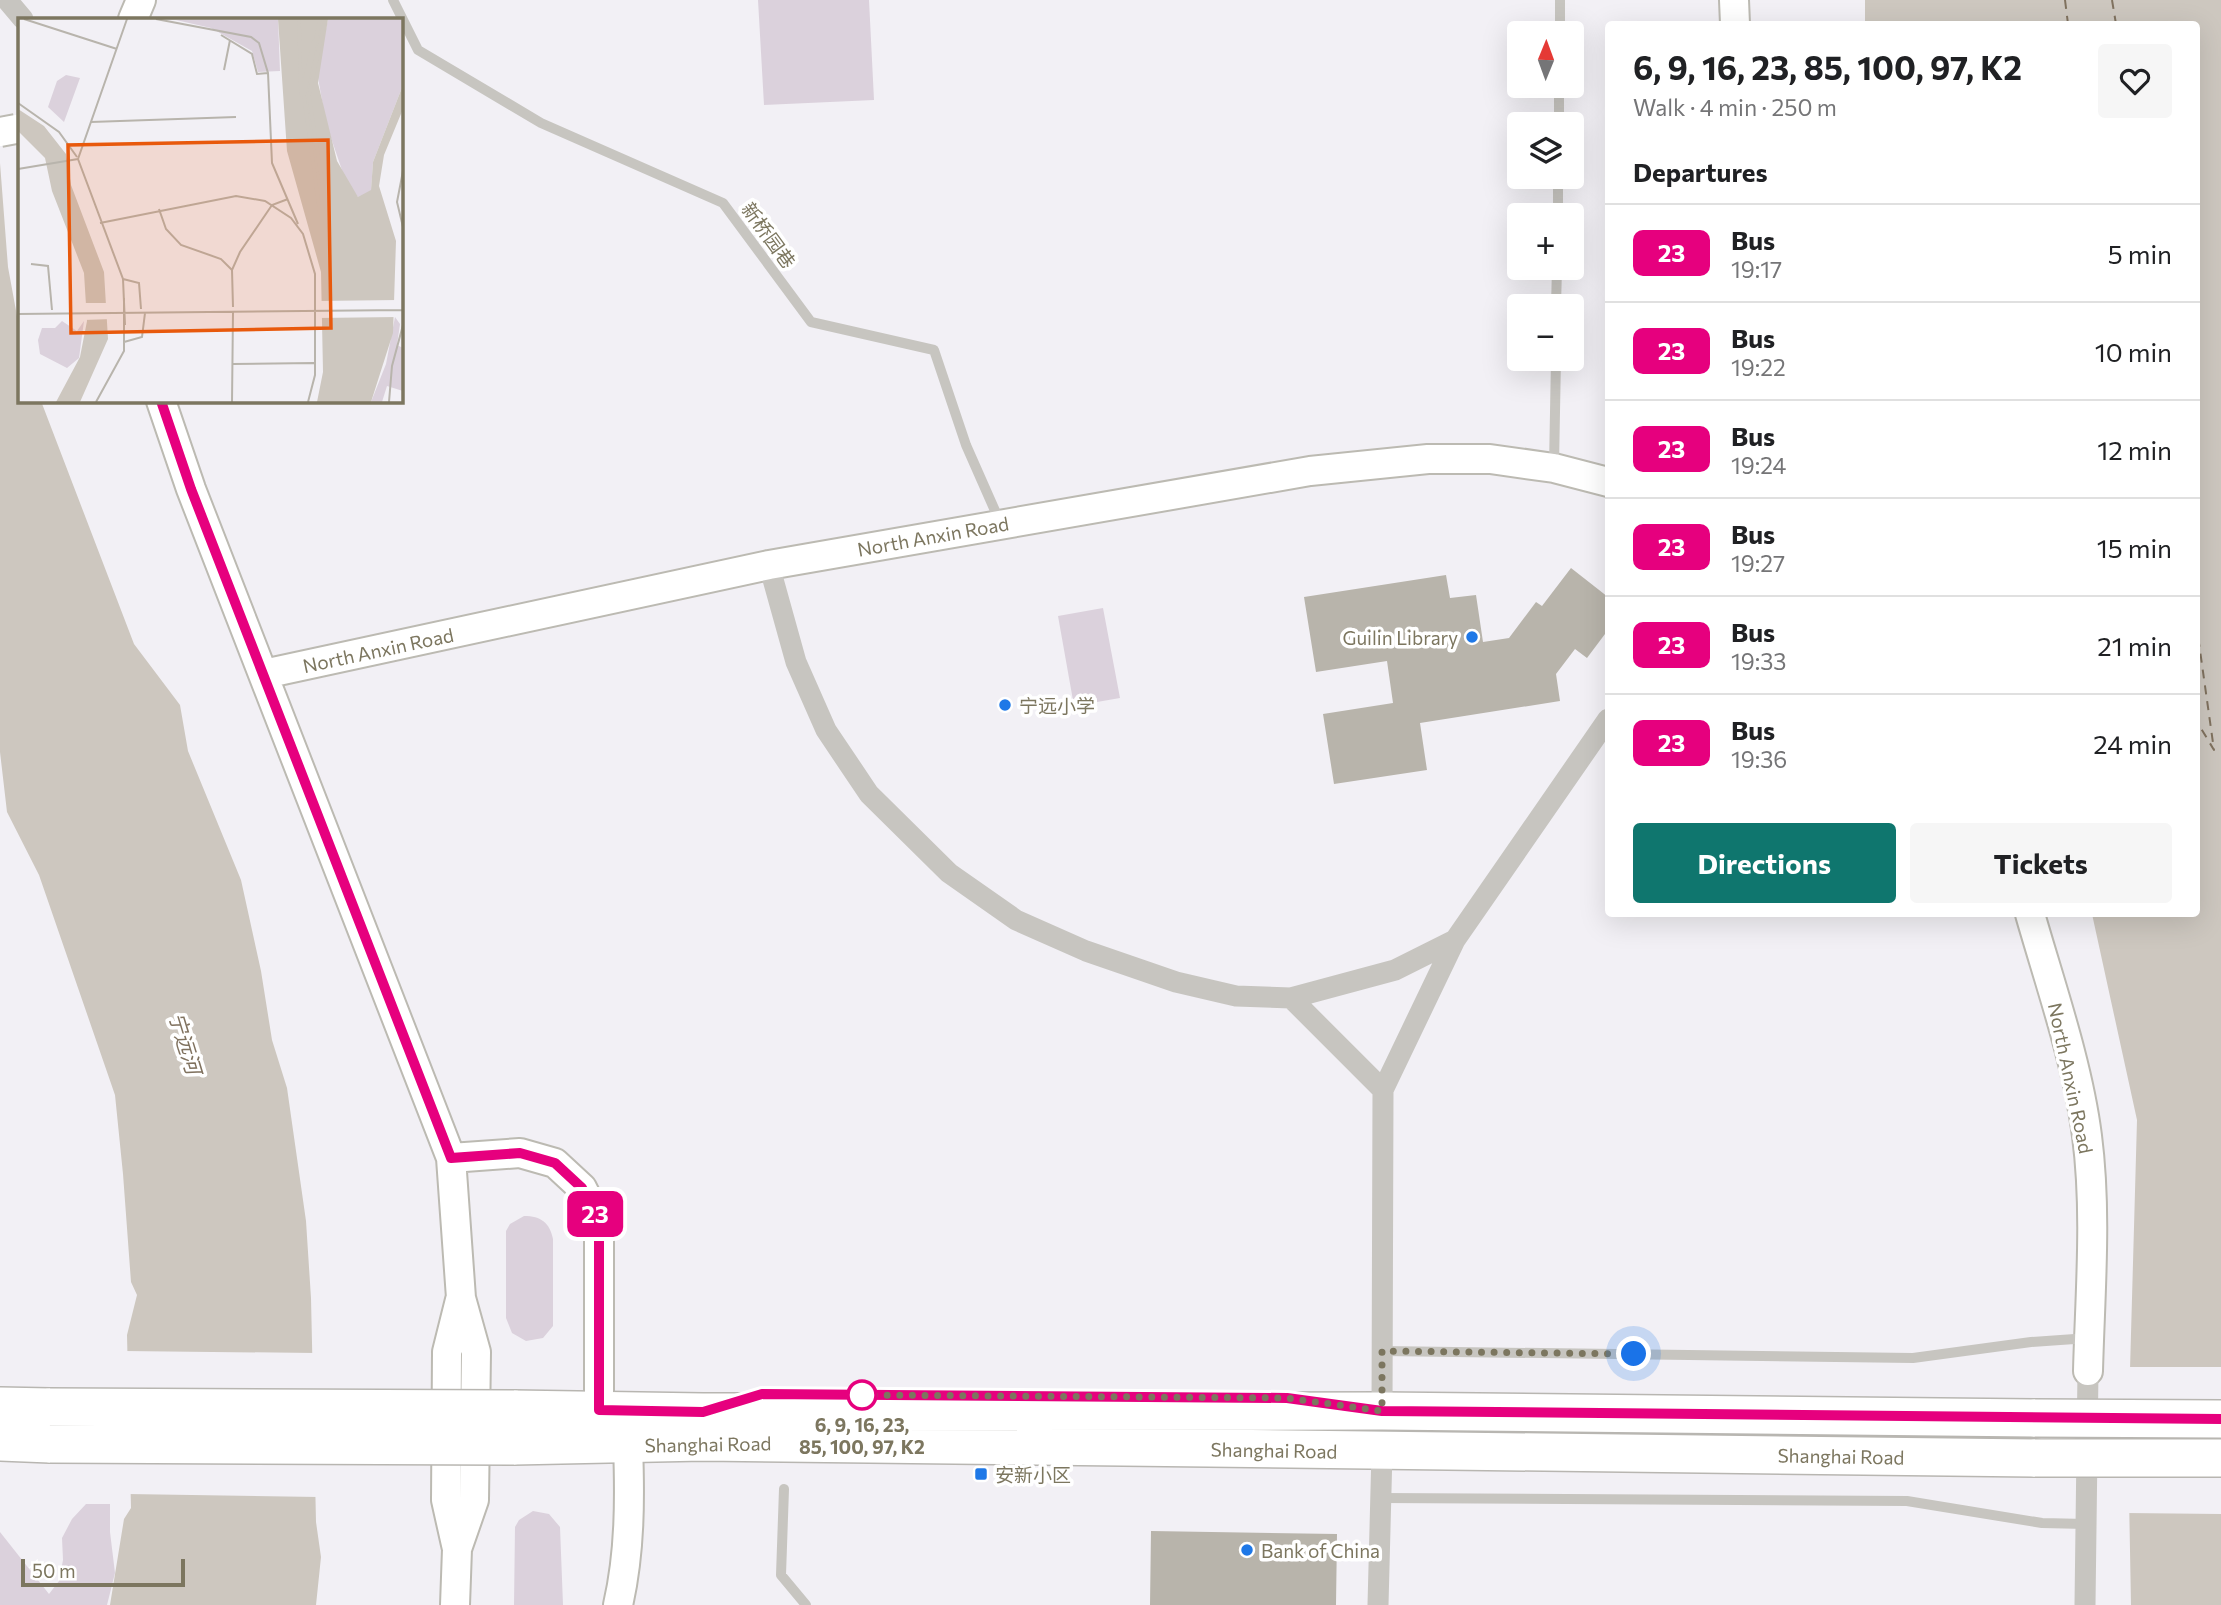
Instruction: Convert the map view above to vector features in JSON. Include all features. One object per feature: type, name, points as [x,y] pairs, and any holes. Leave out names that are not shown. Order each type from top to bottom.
[{"type":"highway","points":[[0,1406],[599,1410],[703,1427]]},
{"type":"highway","name":"Shanghai Road","points":[[0,1442],[628,1445],[703,1427],[1382,1411],[2221,1419]]},
{"type":"highway","name":"Shanghai Road","points":[[703,1427],[1382,1452],[2221,1458]]},
{"type":"street","points":[[7,0],[22,18]]},
{"type":"street","points":[[118,18],[126,0]]},
{"type":"street","points":[[133,18],[141,0]]},
{"type":"street","points":[[1734,0],[1735,21]]},
{"type":"street","points":[[161,402],[191,489],[451,1158],[461,1298],[447,1352],[446,1500],[457,1549],[455,1605]]},
{"type":"street","name":"North Anxin Road","points":[[264,674],[769,565],[1310,471],[1427,459],[1490,459],[1554,468],[1605,481]]},
{"type":"street","points":[[769,565],[796,662],[826,730],[869,793],[949,873],[1016,920],[1086,951],[1177,982],[1236,996],[1291,998],[1395,970],[1455,940]]},
{"type":"street","points":[[1382,1411],[1383,1090],[1455,940],[1605,723]]},
{"type":"street","name":"North Anxin Road","points":[[2032,917],[2071,1061],[2087,1136],[2091,1213],[2088,1371]]},
{"type":"street","points":[[1291,998],[1383,1090]]},
{"type":"street","points":[[451,1158],[520,1153],[555,1163],[582,1188],[599,1222],[599,1410]]},
{"type":"street","points":[[2085,1605],[2088,1371]]},
{"type":"street","points":[[618,1605],[623,1583],[626,1543],[628,1445]]},
{"type":"street","points":[[1378,1605],[1382,1452]]},
{"type":"lane","name":"新桥园巷","points":[[393,0],[418,50],[541,123],[723,203],[811,322],[934,350],[966,445],[1001,525]]},
{"type":"lane","points":[[1560,0],[1560,21]]},
{"type":"lane","points":[[1554,468],[1556,371]]},
{"type":"lane","points":[[1382,1351],[1913,1358],[2031,1342],[2089,1338]]},
{"type":"lane","points":[[1301,1400],[1382,1411]]},
{"type":"lane","points":[[738,1401],[703,1427],[738,1453]]},
{"type":"lane","points":[[1314,1461],[1382,1452]]},
{"type":"lane","points":[[783,1489],[781,1575],[806,1605]]},
{"type":"lane","points":[[1381,1498],[1908,1501],[2042,1523],[2086,1524]]},
{"type":"shaded area","points":[[758,0],[869,0],[874,100],[764,105]]},
{"type":"shaded area","points":[[1103,608],[1120,698],[1074,706],[1058,616]]},
{"type":"shaded area","points":[[524,1216],[535,1217],[544,1222],[553,1239],[553,1326],[543,1338],[526,1341],[512,1333],[506,1318],[506,1231],[510,1224]]},
{"type":"shaded area","points":[[86,1504],[110,1504],[115,1573],[107,1605],[0,1605],[0,1532],[49,1594],[59,1581],[63,1560],[62,1538],[72,1519]]},
{"type":"shaded area","points":[[533,1511],[549,1514],[560,1527],[563,1605],[514,1605],[515,1527],[519,1520]]},
{"type":"water","points":[[1865,0],[2221,0],[2221,1605],[2131,1605],[2128,1441],[2137,1120],[2093,917],[2200,917],[2200,21],[1865,21]]},
{"type":"water","name":"宁远河","points":[[0,163],[8,267],[18,322],[18,402],[41,402],[134,644],[180,705],[188,751],[241,880],[261,971],[272,1040],[287,1088],[306,1221],[311,1298],[316,1522],[321,1557],[316,1605],[110,1605],[124,1519],[131,1508],[127,1335],[137,1295],[131,1282],[115,1095],[39,875],[7,812],[0,752]]},
{"type":"pier","points":[[124,1351],[315,1353],[319,1497],[127,1494]]},
{"type":"pier","points":[[2126,1367],[2221,1367],[2221,1514],[2126,1513]]},
{"type":"building","points":[[1571,568],[1605,595],[1605,634],[1587,658],[1575,649],[1556,674],[1560,701],[1420,723],[1427,770],[1334,784],[1323,714],[1393,703],[1387,661],[1316,672],[1304,597],[1446,575],[1450,598],[1476,595],[1483,642],[1509,638],[1536,602],[1542,606]]},
{"type":"building","points":[[1151,1531],[1337,1534],[1336,1605],[1150,1605]]},
{"type":"ferry route","points":[[2065,0],[2068,21]]},
{"type":"ferry route","points":[[2112,0],[2116,21]]},
{"type":"ferry route","points":[[2200,650],[2214,750],[2200,727]]},
{"type":"bus line","name":"23","points":[[161,402],[191,489],[451,1158],[520,1153],[555,1163],[582,1188],[599,1222],[599,1410],[703,1412],[762,1394],[1287,1398],[1382,1411],[2221,1419]]},
{"type":"place","name":"Guilin Library","points":[[1472,637]]},
{"type":"place","name":"宁远小学","points":[[1005,705]]},
{"type":"place","name":"6, 9, 16, 23, 85, 100, 97, K2","points":[[862,1395]]},
{"type":"place","name":"安新小区","points":[[981,1474]]},
{"type":"place","name":"Bank of China","points":[[1247,1550]]},
{"type":"route","points":[[862,1395],[1287,1398],[1382,1411],[1382,1351],[1634,1354]]}]
